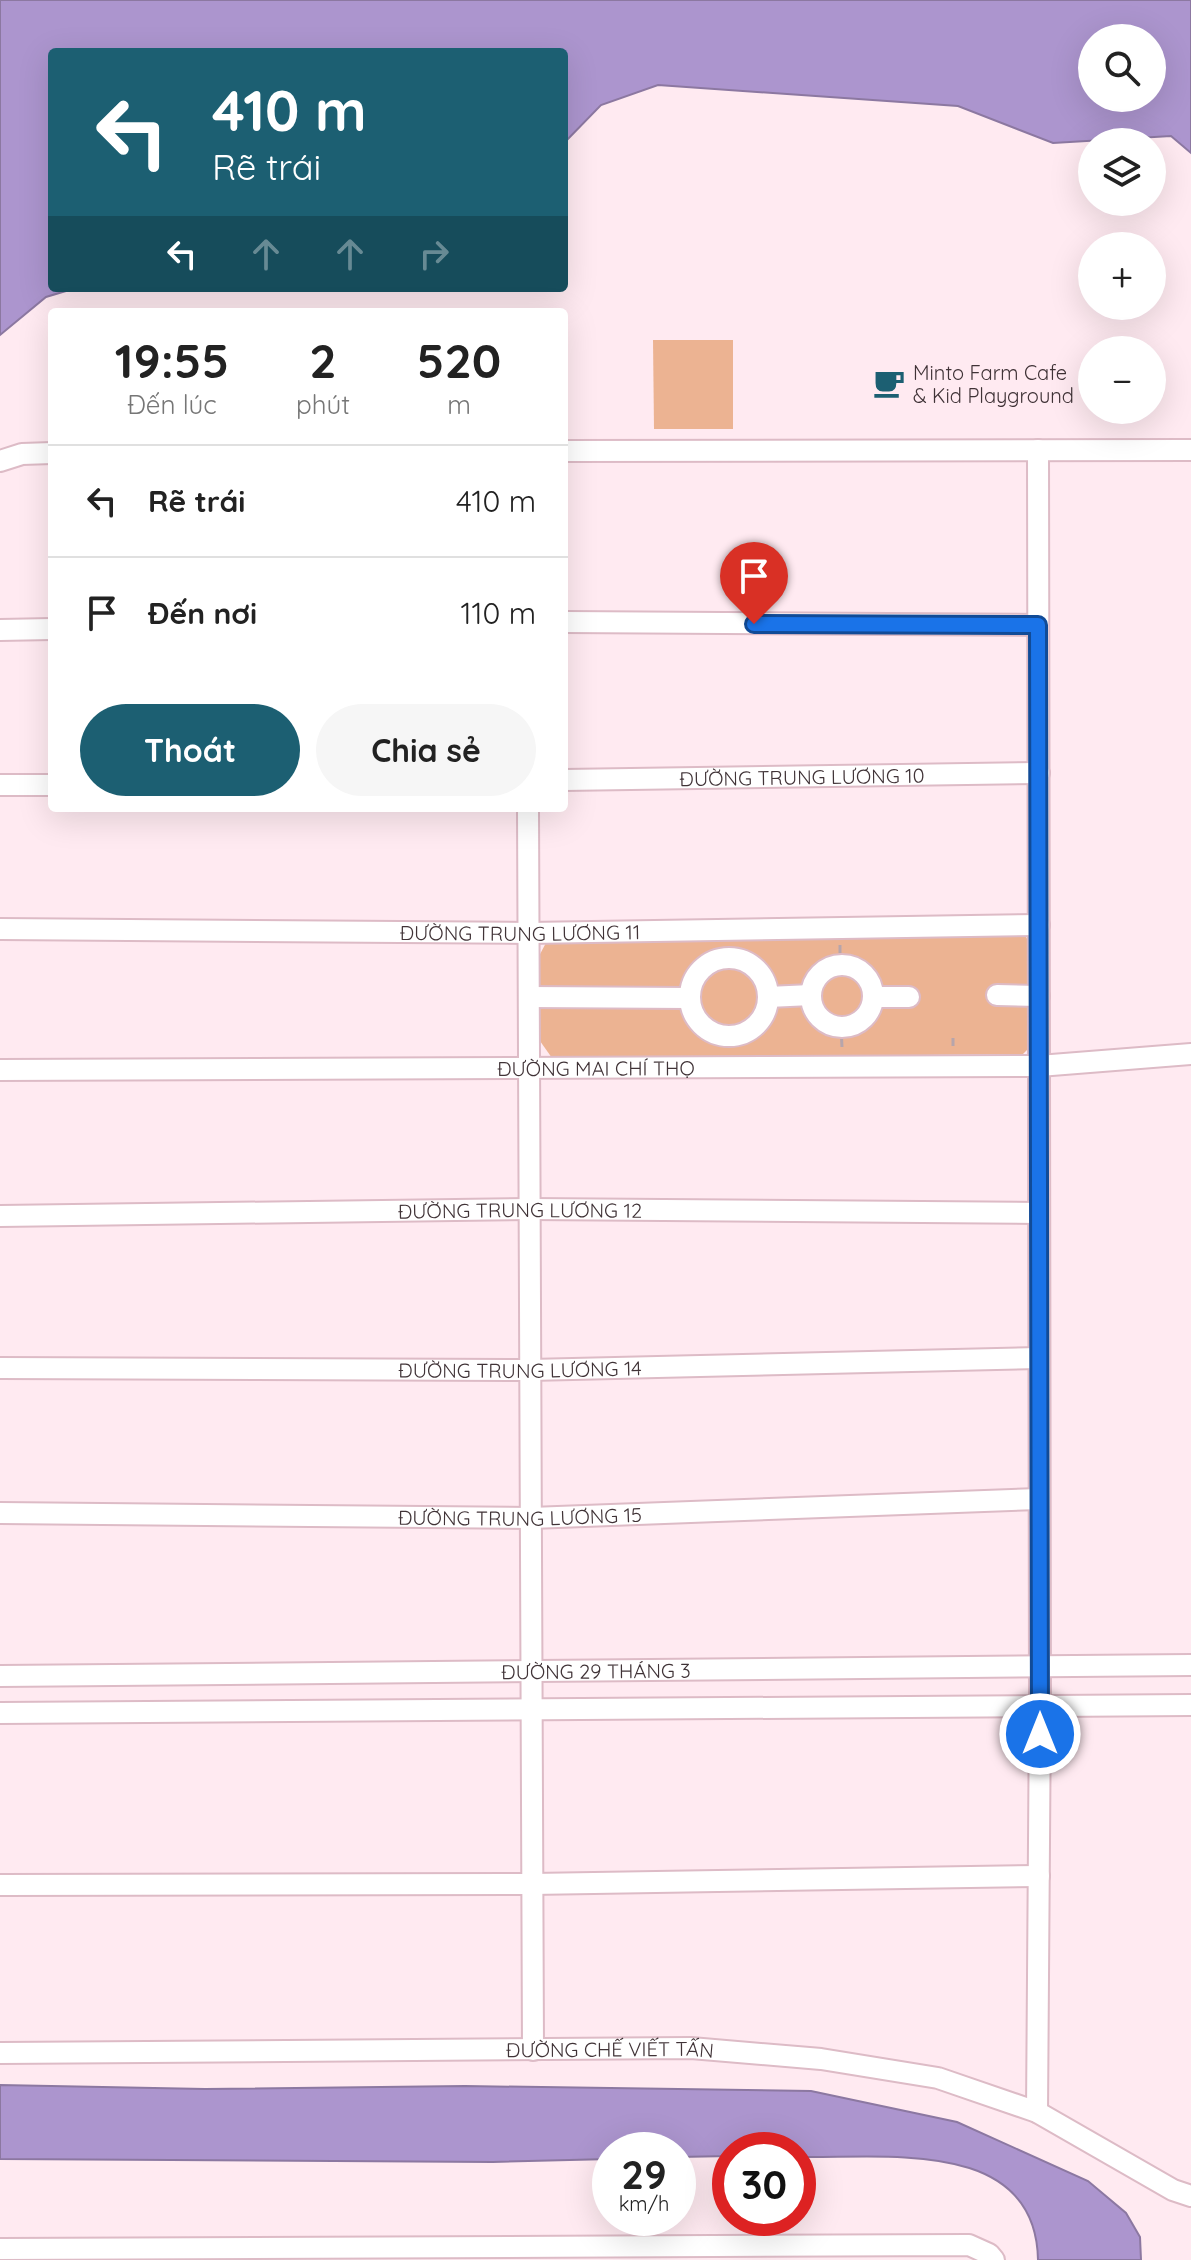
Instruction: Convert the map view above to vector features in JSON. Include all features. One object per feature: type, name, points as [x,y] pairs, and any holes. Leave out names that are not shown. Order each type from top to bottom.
[{"type":"street","points":[[1037,2112],[1040,1706],[1038,450]]},
{"type":"street","points":[[568,451],[1191,450]]},
{"type":"street","points":[[0,461],[22,454],[48,453]]},
{"type":"street","points":[[568,622],[1038,625]]},
{"type":"street","points":[[0,630],[48,629]]},
{"type":"street","name":"ĐƯỜNG TRUNG LƯƠNG 10","points":[[568,780],[1039,773]]},
{"type":"street","points":[[0,785],[48,785]]},
{"type":"street","points":[[528,812],[533,2050]]},
{"type":"street","name":"ĐƯỜNG TRUNG LƯƠNG 11","points":[[0,929],[529,933],[1039,925]]},
{"type":"street","points":[[723,957],[734,957],[755,967],[767,986],[768,997],[762,1018],[755,1027],[734,1036],[723,1036],[703,1026],[689,998],[695,975],[703,966],[723,957]]},
{"type":"street","points":[[840,965],[864,974],[873,997],[862,1020],[838,1027],[820,1018],[811,995],[822,972],[840,965]]},
{"type":"street","points":[[768,997],[811,995]]},
{"type":"street","points":[[997,995],[1039,996]]},
{"type":"street","points":[[529,997],[689,998]]},
{"type":"street","points":[[873,997],[909,997]]},
{"type":"street","name":"ĐƯỜNG MAI CHÍ THỌ","points":[[0,1070],[1039,1066],[1191,1054]]},
{"type":"street","name":"ĐƯỜNG TRUNG LƯƠNG 12","points":[[0,1216],[530,1209],[1039,1213]]},
{"type":"street","name":"ĐƯỜNG TRUNG LƯƠNG 14","points":[[0,1368],[530,1370],[1039,1358]]},
{"type":"street","name":"ĐƯỜNG TRUNG LƯƠNG 15","points":[[0,1513],[531,1518],[1039,1499]]},
{"type":"street","name":"ĐƯỜNG 29 THÁNG 3","points":[[0,1676],[1191,1665]]},
{"type":"street","name":"ĐƯỜNG 29 THÁNG 3","points":[[0,1713],[1191,1705]]},
{"type":"street","points":[[0,1885],[532,1884],[1039,1876]]},
{"type":"street","name":"ĐƯỜNG CHẾ VIẾT TẤN","points":[[0,2053],[691,2048],[821,2059],[938,2078],[1037,2112],[1173,2190],[1191,2196]]},
{"type":"street","points":[[0,2249],[86,2254],[969,2245],[989,2254],[994,2260]]},
{"type":"shaded area","points":[[0,0],[1191,0],[1191,153],[1171,136],[1166,136],[1166,128],[1078,128],[1078,142],[1053,143],[958,106],[658,85],[601,105],[568,139],[568,48],[48,48],[48,292],[63,292],[46,297],[0,335]]},
{"type":"shaded area","points":[[653,340],[733,340],[733,429],[654,429]]},
{"type":"shaded area","points":[[1011,932],[1026,937],[1033,949],[1030,1047],[1023,1054],[561,1059],[552,1058],[540,1041],[539,956],[547,941]]},
{"type":"shaded area","points":[[0,2085],[205,2089],[465,2086],[811,2091],[957,2122],[1088,2181],[1126,2213],[1140,2237],[1141,2260],[1038,2260],[1031,2220],[1012,2192],[984,2173],[949,2163],[911,2158],[816,2157],[816,2132],[712,2132],[712,2156],[696,2157],[696,2132],[592,2132],[592,2159],[493,2162],[0,2159]]},
{"type":"place","name":"Minto Farm Cafe & Kid Playground","points":[[889,383]]},
{"type":"route","points":[[754,624],[1038,625],[1040,1734]]}]
